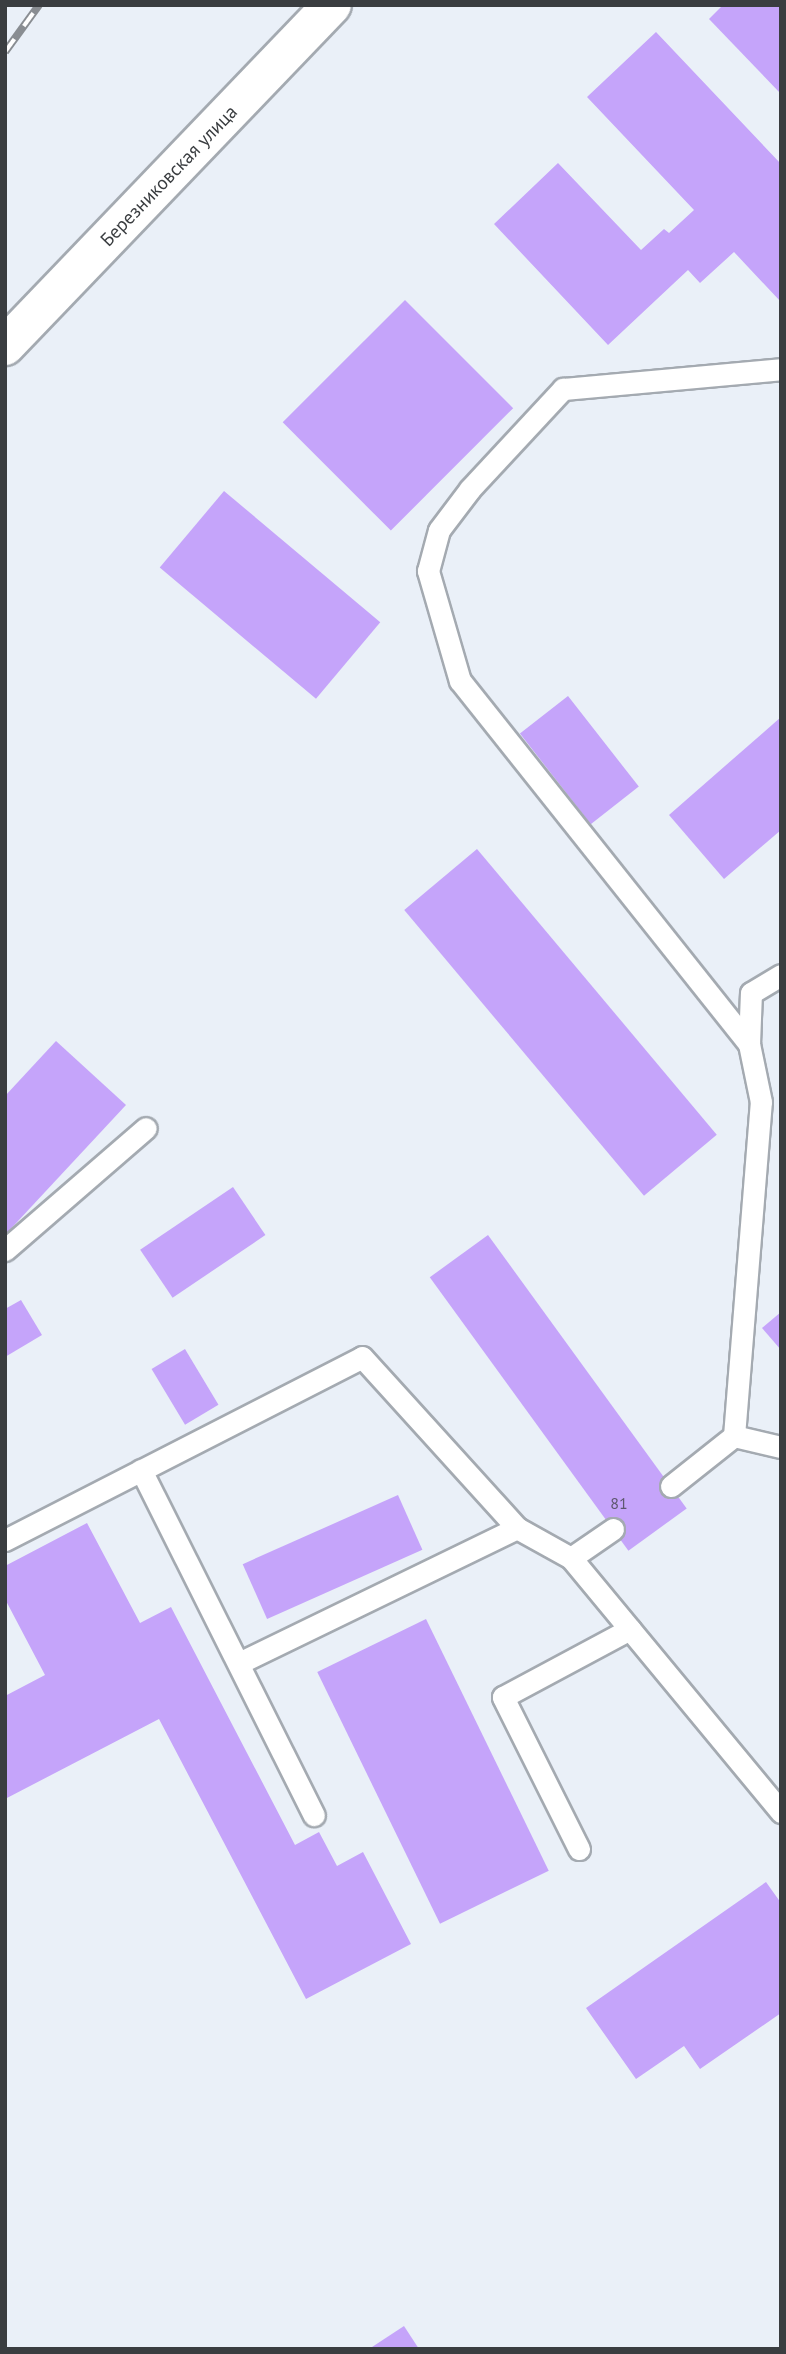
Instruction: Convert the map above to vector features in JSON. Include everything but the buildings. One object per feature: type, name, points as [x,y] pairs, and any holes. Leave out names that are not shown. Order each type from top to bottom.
[{"type":"street","name":"Березниковская улица","points":[[5,346],[332,5]]},
{"type":"lane","points":[[749,1044],[460,681],[428,572],[439,530],[470,489],[563,389],[781,369]]},
{"type":"lane","points":[[671,1486],[734,1436],[761,1102],[749,1044],[751,993],[781,975]]},
{"type":"lane","points":[[5,1250],[146,1128]]},
{"type":"lane","points":[[5,1540],[362,1357],[517,1528],[571,1558],[781,1812]]},
{"type":"lane","points":[[734,1436],[781,1447]]},
{"type":"lane","points":[[141,1470],[314,1815]]},
{"type":"lane","points":[[239,1663],[517,1528]]},
{"type":"lane","points":[[571,1558],[613,1530]]},
{"type":"lane","points":[[579,1849],[503,1698],[630,1629]]},
{"type":"railway","points":[[5,52],[39,5]]}]
